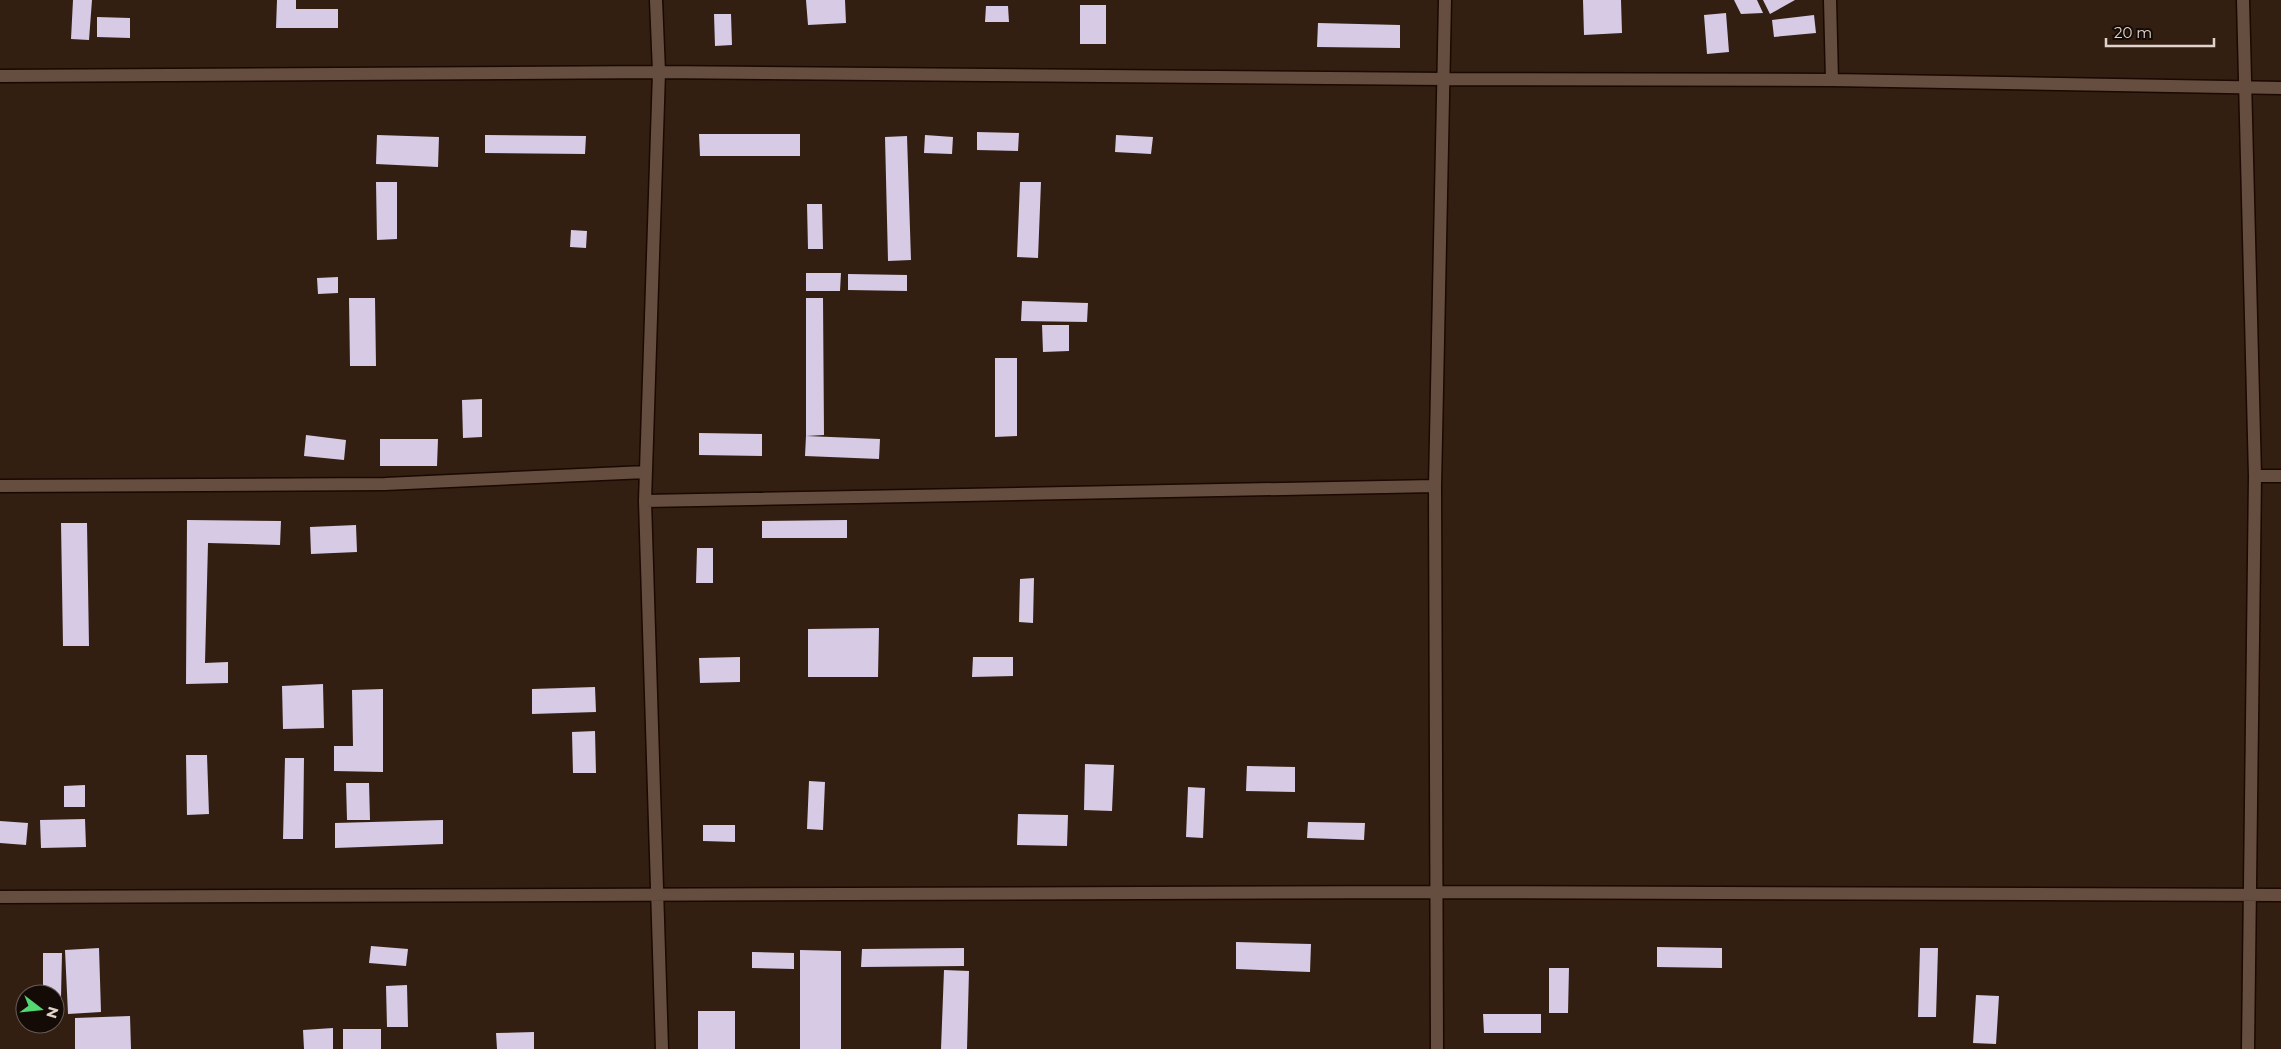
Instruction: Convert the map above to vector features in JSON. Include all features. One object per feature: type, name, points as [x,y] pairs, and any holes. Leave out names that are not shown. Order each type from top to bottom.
[{"type":"street","points":[[656,0],[659,72],[645,501],[662,1049]]},
{"type":"street","points":[[1437,1049],[1435,486],[1445,0]]},
{"type":"street","points":[[1830,0],[1832,80]]},
{"type":"street","points":[[2243,0],[2256,476],[2248,1049]]},
{"type":"street","points":[[0,76],[659,72],[1444,79],[1832,80],[2281,88]]},
{"type":"street","points":[[0,486],[385,484],[646,472]]},
{"type":"street","points":[[2256,476],[2281,476]]},
{"type":"street","points":[[645,501],[1435,486]]},
{"type":"street","points":[[0,897],[658,893],[1437,892],[2281,895]]},
{"type":"building","points":[[73,0],[92,0],[89,40],[71,39]]},
{"type":"building","points":[[277,0],[296,0],[296,9],[338,9],[338,28],[276,28]]},
{"type":"building","points":[[806,0],[845,0],[846,23],[808,25]]},
{"type":"building","points":[[1583,0],[1621,0],[1622,33],[1584,35]]},
{"type":"building","points":[[1734,0],[1757,0],[1763,13],[1741,14]]},
{"type":"building","points":[[1763,0],[1795,0],[1770,14]]},
{"type":"building","points":[[1080,5],[1106,5],[1106,44],[1080,44]]},
{"type":"building","points":[[986,6],[1008,6],[1009,22],[985,22]]},
{"type":"building","points":[[1726,13],[1729,52],[1707,54],[1704,15]]},
{"type":"building","points":[[714,14],[731,14],[732,45],[715,46]]},
{"type":"building","points":[[1814,15],[1816,33],[1774,37],[1772,20]]},
{"type":"building","points":[[97,17],[130,18],[130,38],[97,37]]},
{"type":"building","points":[[1318,23],[1400,25],[1400,48],[1317,47]]},
{"type":"building","points":[[977,132],[1019,133],[1018,151],[977,150]]},
{"type":"building","points":[[699,134],[800,134],[800,156],[700,156]]},
{"type":"building","points":[[377,135],[439,137],[438,167],[376,164]]},
{"type":"building","points":[[485,135],[586,136],[585,154],[485,153]]},
{"type":"building","points":[[925,135],[953,137],[952,154],[924,153]]},
{"type":"building","points":[[1116,135],[1153,137],[1151,154],[1115,152]]},
{"type":"building","points":[[907,136],[911,260],[888,261],[885,137]]},
{"type":"building","points":[[376,182],[397,182],[397,239],[377,240]]},
{"type":"building","points":[[1020,182],[1041,182],[1038,258],[1017,257]]},
{"type":"building","points":[[807,204],[822,204],[823,249],[808,249]]},
{"type":"building","points":[[571,230],[587,231],[586,248],[570,247]]},
{"type":"building","points":[[806,273],[841,273],[840,291],[806,291]]},
{"type":"building","points":[[848,274],[907,275],[907,291],[848,290]]},
{"type":"building","points":[[338,277],[338,293],[318,294],[317,278]]},
{"type":"building","points":[[349,298],[375,298],[376,366],[350,366]]},
{"type":"building","points":[[806,298],[823,298],[824,435],[806,436]]},
{"type":"building","points":[[1022,301],[1088,303],[1087,322],[1021,321]]},
{"type":"building","points":[[1042,325],[1069,325],[1069,351],[1043,352]]},
{"type":"building","points":[[995,358],[1017,358],[1017,436],[995,437]]},
{"type":"building","points":[[482,399],[482,437],[463,438],[462,400]]},
{"type":"building","points":[[699,433],[762,434],[762,456],[699,455]]},
{"type":"building","points":[[306,435],[346,440],[344,460],[304,456]]},
{"type":"building","points":[[806,436],[880,439],[879,459],[805,456]]},
{"type":"building","points":[[380,439],[438,439],[437,466],[380,466]]},
{"type":"building","points":[[187,520],[281,521],[280,545],[208,543],[205,663],[228,662],[228,683],[186,684]]},
{"type":"building","points":[[847,520],[847,538],[762,538],[762,521]]},
{"type":"building","points":[[61,523],[87,523],[89,646],[63,646]]},
{"type":"building","points":[[356,525],[357,552],[311,554],[310,527]]},
{"type":"building","points":[[697,548],[713,548],[713,583],[696,583]]},
{"type":"building","points":[[1034,578],[1033,623],[1019,622],[1020,579]]},
{"type":"building","points":[[879,628],[878,677],[808,677],[808,629]]},
{"type":"building","points":[[740,657],[740,682],[700,683],[699,658]]},
{"type":"building","points":[[973,657],[1013,657],[1013,676],[972,677]]},
{"type":"building","points":[[323,684],[324,728],[283,729],[282,686]]},
{"type":"building","points":[[595,687],[596,712],[532,714],[532,689]]},
{"type":"building","points":[[383,689],[383,772],[334,771],[334,746],[353,746],[352,690]]},
{"type":"building","points":[[595,731],[596,773],[573,773],[572,732]]},
{"type":"building","points":[[186,755],[207,755],[209,814],[187,815]]},
{"type":"building","points":[[285,758],[304,758],[303,839],[283,839]]},
{"type":"building","points":[[1085,764],[1114,765],[1112,811],[1084,810]]},
{"type":"building","points":[[1247,766],[1295,767],[1295,792],[1246,791]]},
{"type":"building","points":[[809,781],[825,782],[823,830],[807,829]]},
{"type":"building","points":[[346,783],[369,783],[370,820],[347,820]]},
{"type":"building","points":[[85,785],[85,807],[64,807],[64,786]]},
{"type":"building","points":[[1188,787],[1205,788],[1203,838],[1186,837]]},
{"type":"building","points":[[1018,814],[1068,815],[1067,846],[1017,845]]},
{"type":"building","points":[[85,819],[86,847],[41,848],[40,820]]},
{"type":"building","points":[[443,820],[443,844],[335,848],[335,823]]},
{"type":"building","points":[[0,821],[28,823],[26,845],[0,843]]},
{"type":"building","points":[[1308,822],[1365,823],[1364,840],[1307,838]]},
{"type":"building","points":[[703,825],[735,825],[735,842],[703,841]]},
{"type":"building","points":[[1236,942],[1311,944],[1310,972],[1236,969]]},
{"type":"building","points":[[371,946],[408,949],[406,966],[369,963]]},
{"type":"building","points":[[1657,947],[1722,948],[1722,968],[1657,967]]},
{"type":"building","points":[[99,948],[101,1012],[68,1014],[65,950]]},
{"type":"building","points":[[964,948],[964,966],[861,967],[862,949]]},
{"type":"building","points":[[1920,948],[1938,948],[1936,1017],[1918,1017]]},
{"type":"building","points":[[800,950],[841,951],[841,1049],[800,1049]]},
{"type":"building","points":[[752,952],[794,953],[794,969],[752,968]]},
{"type":"building","points":[[43,953],[62,953],[61,984],[43,984]]},
{"type":"building","points":[[1549,968],[1569,968],[1568,1013],[1549,1013]]},
{"type":"building","points":[[944,970],[969,971],[967,1049],[941,1049]]},
{"type":"building","points":[[407,985],[408,1027],[387,1027],[386,986]]},
{"type":"building","points":[[1976,995],[1999,996],[1996,1044],[1973,1043]]},
{"type":"building","points":[[698,1011],[735,1011],[735,1049],[698,1049]]},
{"type":"building","points":[[1483,1014],[1541,1014],[1541,1033],[1484,1033]]},
{"type":"building","points":[[130,1016],[131,1049],[75,1049],[75,1018]]},
{"type":"building","points":[[333,1028],[333,1049],[304,1049],[303,1030]]},
{"type":"building","points":[[343,1029],[381,1029],[381,1049],[343,1049]]},
{"type":"building","points":[[534,1032],[534,1049],[497,1049],[496,1033]]}]
